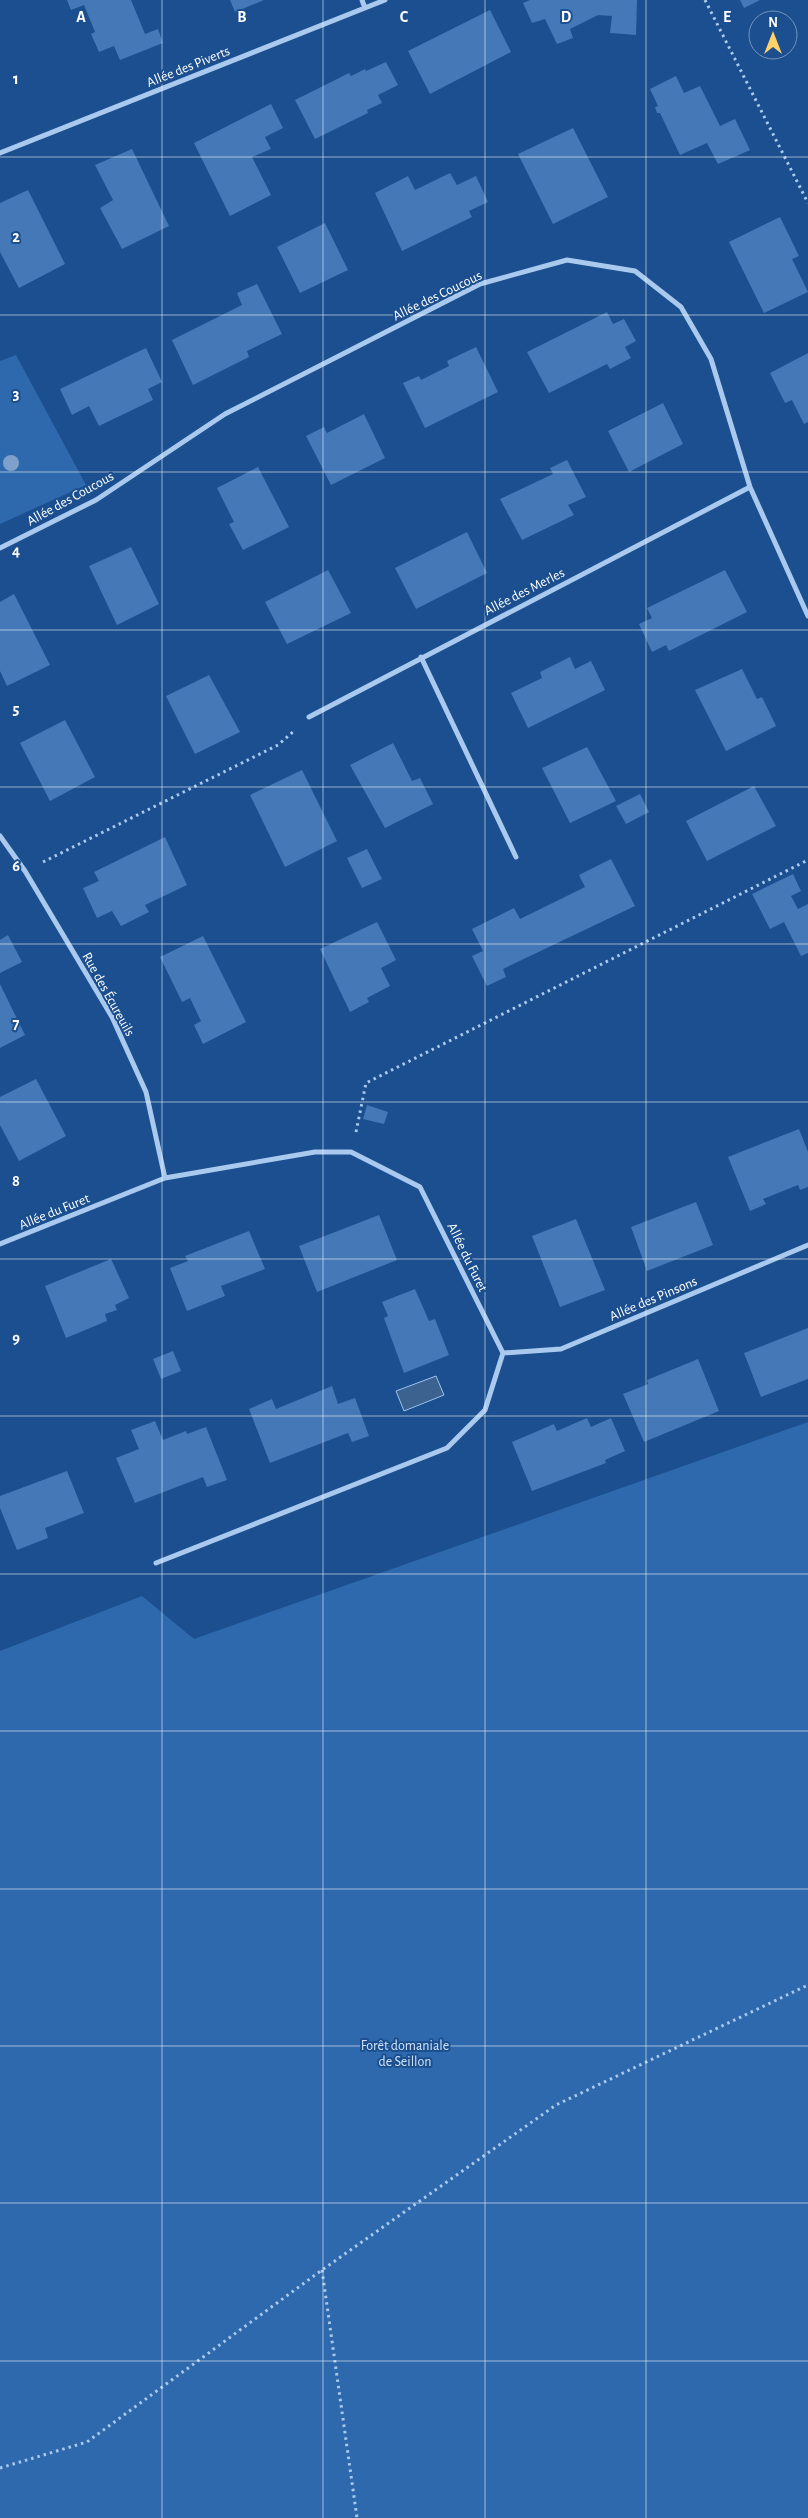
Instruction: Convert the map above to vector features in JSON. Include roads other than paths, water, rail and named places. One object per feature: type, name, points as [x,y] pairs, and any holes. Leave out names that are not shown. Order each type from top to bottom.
[{"type":"street","points":[[362,0],[365,8]]},
{"type":"street","name":"Allée des Piverts","points":[[0,153],[385,0]]},
{"type":"street","name":"Allée des Coucous","points":[[0,548],[96,500],[225,414],[462,293],[480,284],[568,260],[635,271],[681,306],[711,359],[750,486],[808,616]]},
{"type":"street","name":"Allée des Merles","points":[[309,718],[750,486]]},
{"type":"street","points":[[421,658],[516,857]]},
{"type":"street","name":"Rue des Écureuils","points":[[0,836],[25,871],[112,1017],[146,1092],[165,1178]]},
{"type":"street","name":"Allée du Furet","points":[[0,1244],[165,1178],[315,1152],[351,1152],[420,1187],[503,1353]]},
{"type":"street","name":"Allée des Pinsons","points":[[503,1353],[561,1349],[808,1245]]},
{"type":"street","points":[[156,1563],[447,1448],[485,1410],[503,1353]]},
{"type":"park label","name":"Forêt domaniale de Seillon","points":[[405,2054]]}]
